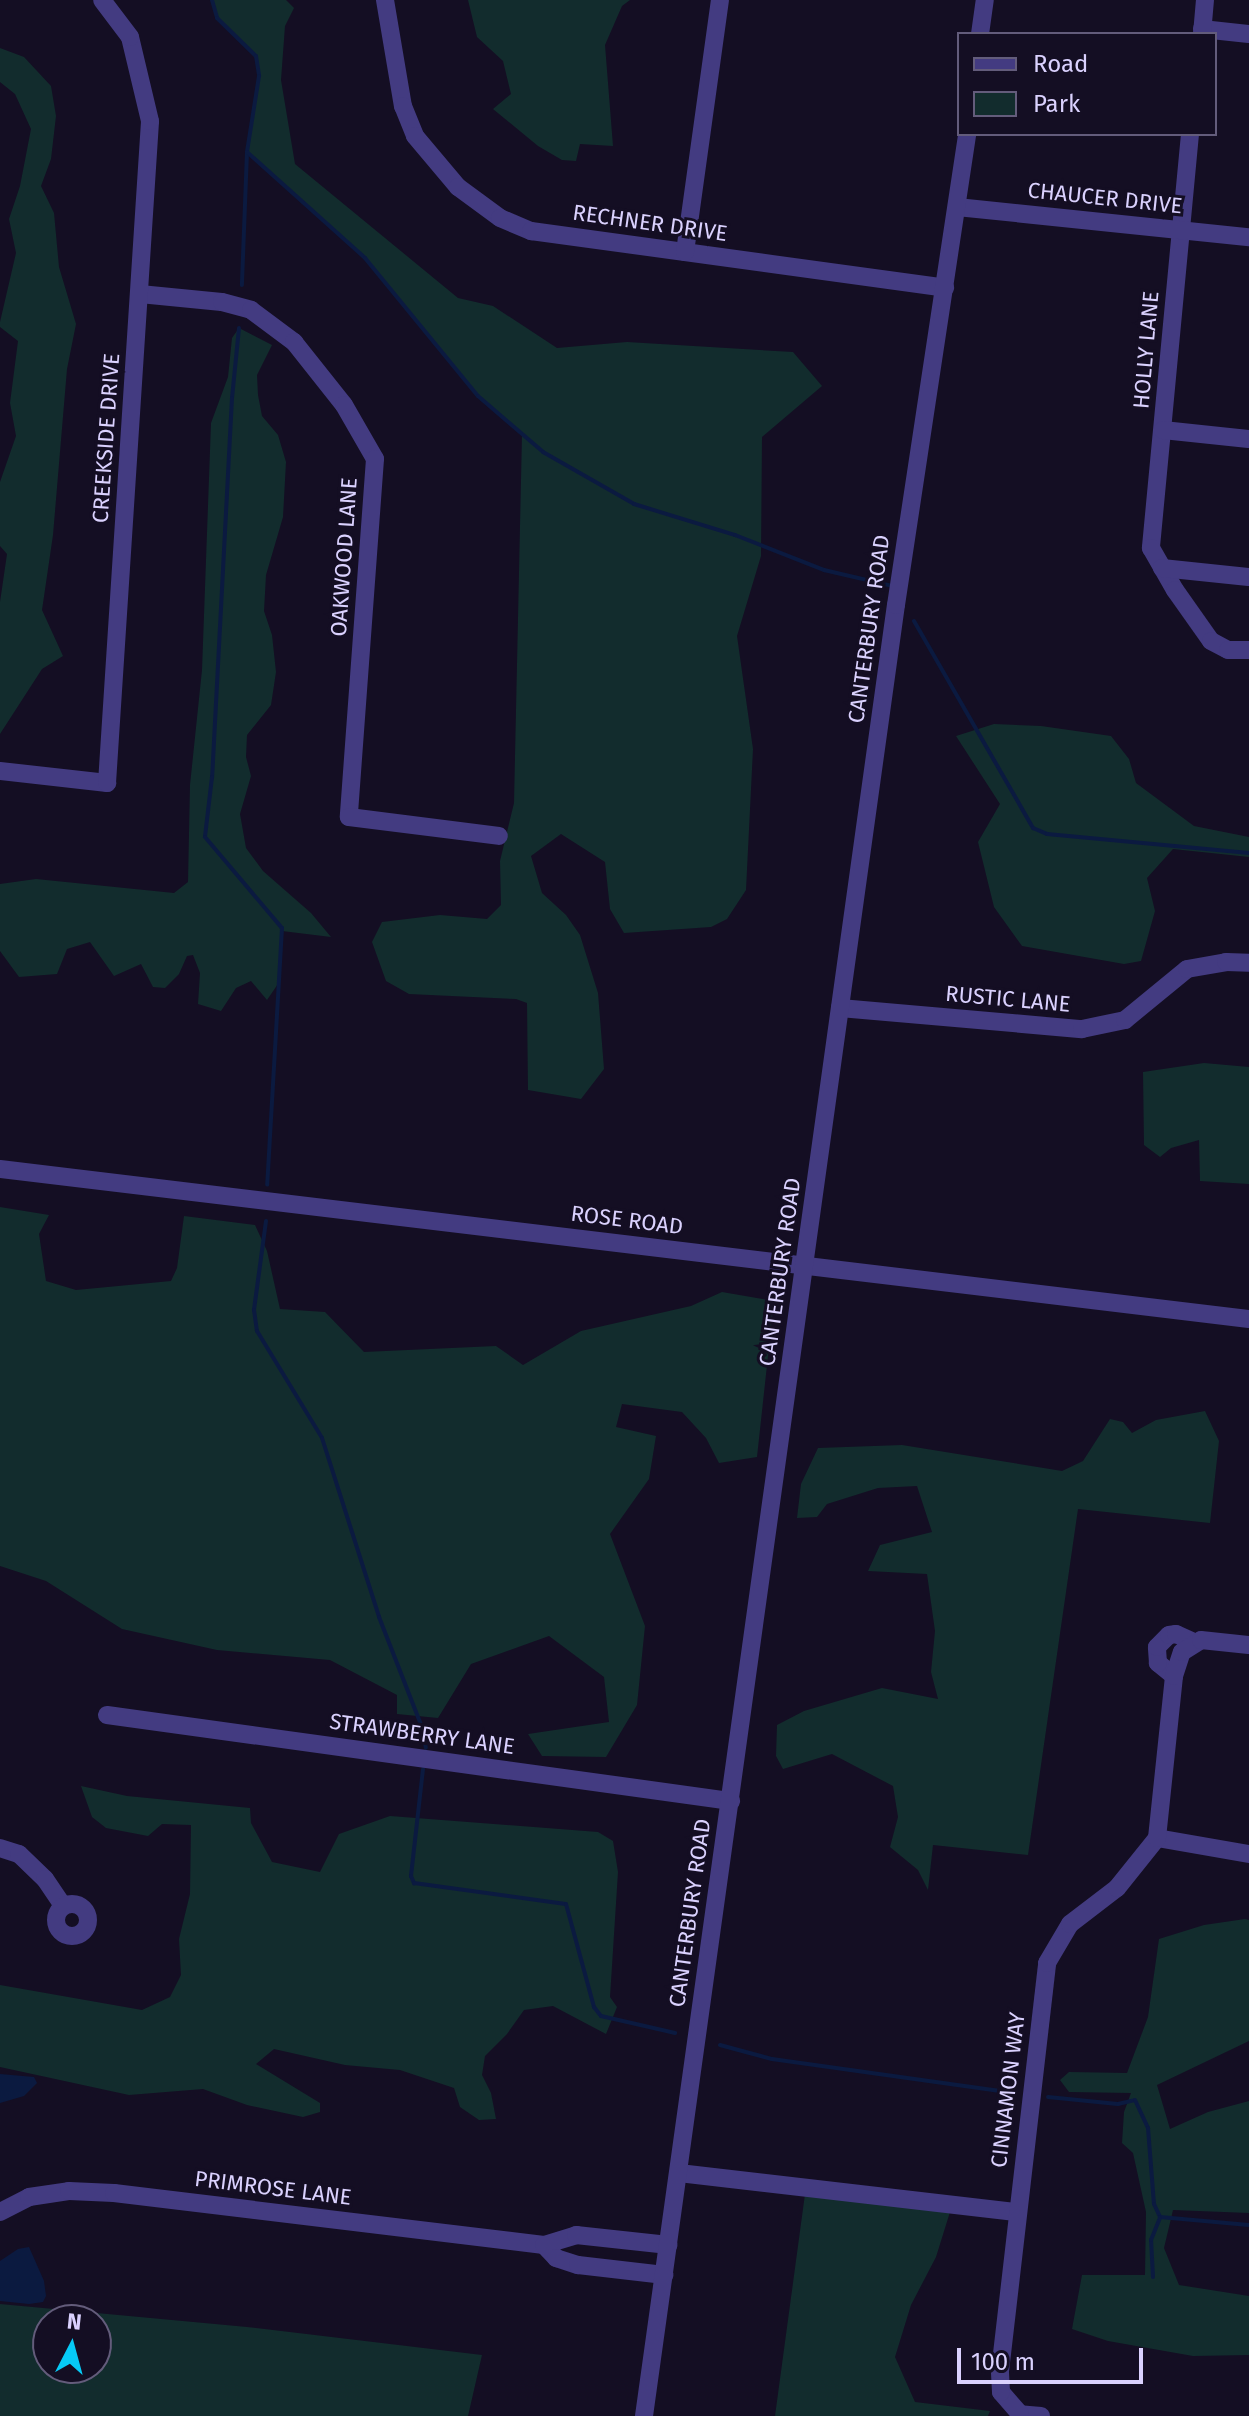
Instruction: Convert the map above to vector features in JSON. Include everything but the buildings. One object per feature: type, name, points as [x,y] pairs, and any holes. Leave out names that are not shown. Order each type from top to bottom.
[{"type":"street","name":"CREEKSIDE DRIVE","points":[[0,771],[107,783],[150,121],[130,37],[102,0]]},
{"type":"street","name":"RECHNER DRIVE","points":[[385,0],[403,106],[415,136],[458,187],[500,218],[531,231],[945,288]]},
{"type":"street","points":[[685,252],[720,0]]},
{"type":"street","points":[[980,32],[985,0]]},
{"type":"street","points":[[1202,32],[1205,0]]},
{"type":"street","points":[[1217,33],[1249,34]]},
{"type":"street","name":"CANTERBURY ROAD","points":[[644,2416],[840,1008],[967,136]]},
{"type":"street","name":"HOLLY LANE","points":[[1190,136],[1163,430],[1150,526],[1151,548],[1211,641],[1228,650],[1249,650]]},
{"type":"street","name":"CHAUCER DRIVE","points":[[957,207],[1249,237]]},
{"type":"street","name":"OAKWOOD LANE","points":[[140,294],[222,302],[251,310],[294,342],[344,405],[375,459],[349,817],[499,836]]},
{"type":"street","points":[[1163,430],[1249,439]]},
{"type":"street","points":[[1162,568],[1249,577]]},
{"type":"street","name":"RUSTIC LANE","points":[[840,1008],[1082,1029],[1125,1020],[1187,969],[1226,962],[1249,963]]},
{"type":"street","name":"ROSE ROAD","points":[[0,1169],[1249,1319]]},
{"type":"street","points":[[1249,1645],[1194,1642],[1182,1652],[1174,1676],[1157,1838],[1249,1854]]},
{"type":"street","name":"STRAWBERRY LANE","points":[[107,1715],[731,1801]]},
{"type":"street","name":"CINNAMON WAY","points":[[1041,2416],[1020,2414],[1001,2392],[1000,2371],[1047,1963],[1070,1924],[1117,1888],[1157,1838]]},
{"type":"street","points":[[0,1848],[19,1854],[45,1879],[63,1906]]},
{"type":"street","points":[[679,2173],[1018,2212]]},
{"type":"street","name":"PRIMROSE LANE","points":[[0,2212],[29,2197],[69,2191],[114,2193],[544,2245],[576,2235],[668,2245]]},
{"type":"street","name":"PRIMROSE LANE","points":[[544,2245],[556,2258],[578,2265],[664,2275]]},
{"type":"green space","points":[[212,0],[286,0],[294,8],[285,26],[281,80],[295,164],[458,298],[493,306],[557,348],[627,342],[793,352],[822,386],[762,437],[761,556],[737,636],[753,749],[746,890],[727,919],[711,927],[624,933],[610,909],[605,862],[561,834],[531,856],[542,893],[566,915],[580,935],[598,993],[604,1069],[581,1099],[528,1090],[527,1003],[516,999],[409,994],[386,981],[372,942],[382,922],[440,915],[487,919],[501,905],[500,861],[514,803],[522,434],[478,396],[365,258],[247,152],[259,76],[257,56],[217,18]]},
{"type":"green space","points":[[468,0],[630,0],[622,6],[605,45],[613,146],[580,144],[576,161],[562,160],[538,146],[493,109],[511,94],[503,61],[477,37]]},
{"type":"green space","points":[[0,48],[24,57],[51,86],[56,116],[51,159],[41,186],[54,213],[59,267],[76,324],[67,369],[53,535],[42,610],[63,656],[42,669],[0,734],[0,602],[7,554],[0,546],[0,482],[16,436],[10,403],[18,341],[0,327],[0,322],[16,253],[9,219],[20,186],[31,129],[15,94],[0,82]]},
{"type":"green space","points":[[239,328],[272,345],[257,375],[258,395],[262,416],[278,435],[286,462],[283,517],[266,575],[264,611],[272,635],[276,672],[271,705],[247,735],[246,757],[251,776],[240,814],[246,848],[263,871],[311,913],[331,937],[282,931],[280,981],[267,1000],[251,981],[236,988],[221,1011],[198,1004],[200,973],[193,955],[187,956],[179,974],[165,988],[153,987],[141,964],[114,976],[90,942],[67,949],[57,974],[19,977],[0,951],[0,884],[36,879],[174,893],[188,882],[190,785],[202,670],[211,423],[228,377],[232,338]]},
{"type":"green space","points":[[994,724],[1041,726],[1111,736],[1129,759],[1136,783],[1194,826],[1249,837],[1249,857],[1173,849],[1147,878],[1155,911],[1141,961],[1124,964],[1022,946],[994,907],[978,842],[1000,804],[956,736]]},
{"type":"green space","points":[[1204,1063],[1249,1067],[1249,1184],[1200,1181],[1199,1140],[1171,1148],[1160,1157],[1144,1145],[1143,1072]]},
{"type":"green space","points":[[0,1207],[49,1215],[39,1234],[46,1281],[76,1290],[171,1281],[177,1268],[184,1216],[255,1225],[267,1251],[280,1309],[325,1312],[364,1352],[496,1346],[523,1365],[581,1331],[691,1306],[722,1292],[774,1301],[757,1457],[719,1463],[706,1438],[682,1412],[622,1404],[616,1427],[656,1436],[649,1479],[610,1534],[645,1626],[637,1705],[606,1757],[542,1756],[528,1734],[609,1722],[604,1677],[549,1636],[471,1664],[438,1718],[397,1714],[397,1695],[330,1660],[217,1650],[122,1629],[46,1581],[0,1566]]},
{"type":"green space","points":[[1205,1411],[1219,1441],[1210,1523],[1078,1509],[1028,1855],[933,1845],[928,1890],[918,1870],[890,1847],[898,1817],[893,1786],[832,1754],[783,1769],[776,1756],[777,1725],[804,1711],[882,1688],[938,1699],[931,1672],[935,1631],[927,1574],[868,1571],[880,1545],[932,1532],[917,1486],[878,1488],[827,1504],[817,1517],[797,1518],[801,1484],[818,1448],[902,1445],[1062,1471],[1083,1461],[1110,1419],[1123,1422],[1132,1433],[1156,1420]]},
{"type":"green space","points":[[81,1786],[127,1796],[250,1808],[251,1823],[272,1862],[320,1872],[339,1834],[390,1816],[598,1832],[613,1841],[618,1872],[610,1997],[617,2007],[606,2034],[553,2006],[524,2010],[507,2034],[485,2056],[482,2075],[491,2093],[496,2119],[479,2120],[460,2107],[454,2088],[400,2070],[345,2065],[274,2049],[256,2064],[320,2103],[320,2112],[303,2117],[247,2105],[203,2089],[129,2095],[0,2067],[0,1985],[142,2010],[170,1997],[181,1975],[179,1939],[190,1894],[191,1825],[162,1824],[148,1836],[106,1828],[92,1817]]},
{"type":"green space","points":[[1249,1920],[1249,2041],[1157,2085],[1170,2129],[1208,2112],[1249,2101],[1249,2213],[1173,2210],[1164,2248],[1179,2285],[1249,2296],[1249,2355],[1193,2356],[1108,2341],[1072,2329],[1082,2275],[1145,2275],[1146,2212],[1133,2153],[1122,2143],[1124,2112],[1131,2093],[1069,2092],[1060,2080],[1069,2072],[1127,2073],[1148,2017],[1159,1939],[1204,1925]]},
{"type":"green space","points":[[805,2194],[950,2212],[936,2257],[911,2305],[895,2357],[915,2402],[990,2411],[988,2416],[775,2416]]},
{"type":"green space","points":[[0,2304],[32,2307],[32,2384],[112,2384],[112,2314],[482,2355],[468,2416],[0,2416]]},
{"type":"water","points":[[0,2074],[34,2077],[37,2083],[24,2096],[0,2103]]},
{"type":"water","points":[[29,2247],[44,2281],[46,2296],[43,2302],[0,2301],[0,2261],[18,2249]]},
{"type":"waterway","points":[[212,0],[217,18],[256,56],[259,76],[247,152],[242,285]]},
{"type":"waterway","points":[[247,152],[365,258],[478,396],[543,452],[634,504],[735,535],[824,570],[893,586]]},
{"type":"waterway","points":[[239,328],[232,398],[212,777],[205,837],[282,928],[267,1185]]},
{"type":"waterway","points":[[914,621],[1033,828],[1047,834],[1249,853]]},
{"type":"waterway","points":[[266,1221],[254,1310],[257,1331],[322,1438],[379,1617],[423,1730],[426,1748]]},
{"type":"waterway","points":[[423,1769],[411,1876],[414,1883],[566,1904],[594,2007],[601,2016],[675,2033]]},
{"type":"waterway","points":[[720,2045],[772,2059],[1013,2093]]},
{"type":"waterway","points":[[1048,2097],[1118,2104],[1135,2100],[1148,2128],[1154,2204],[1160,2217],[1249,2225]]},
{"type":"waterway","points":[[1153,2277],[1151,2240],[1160,2218]]}]
